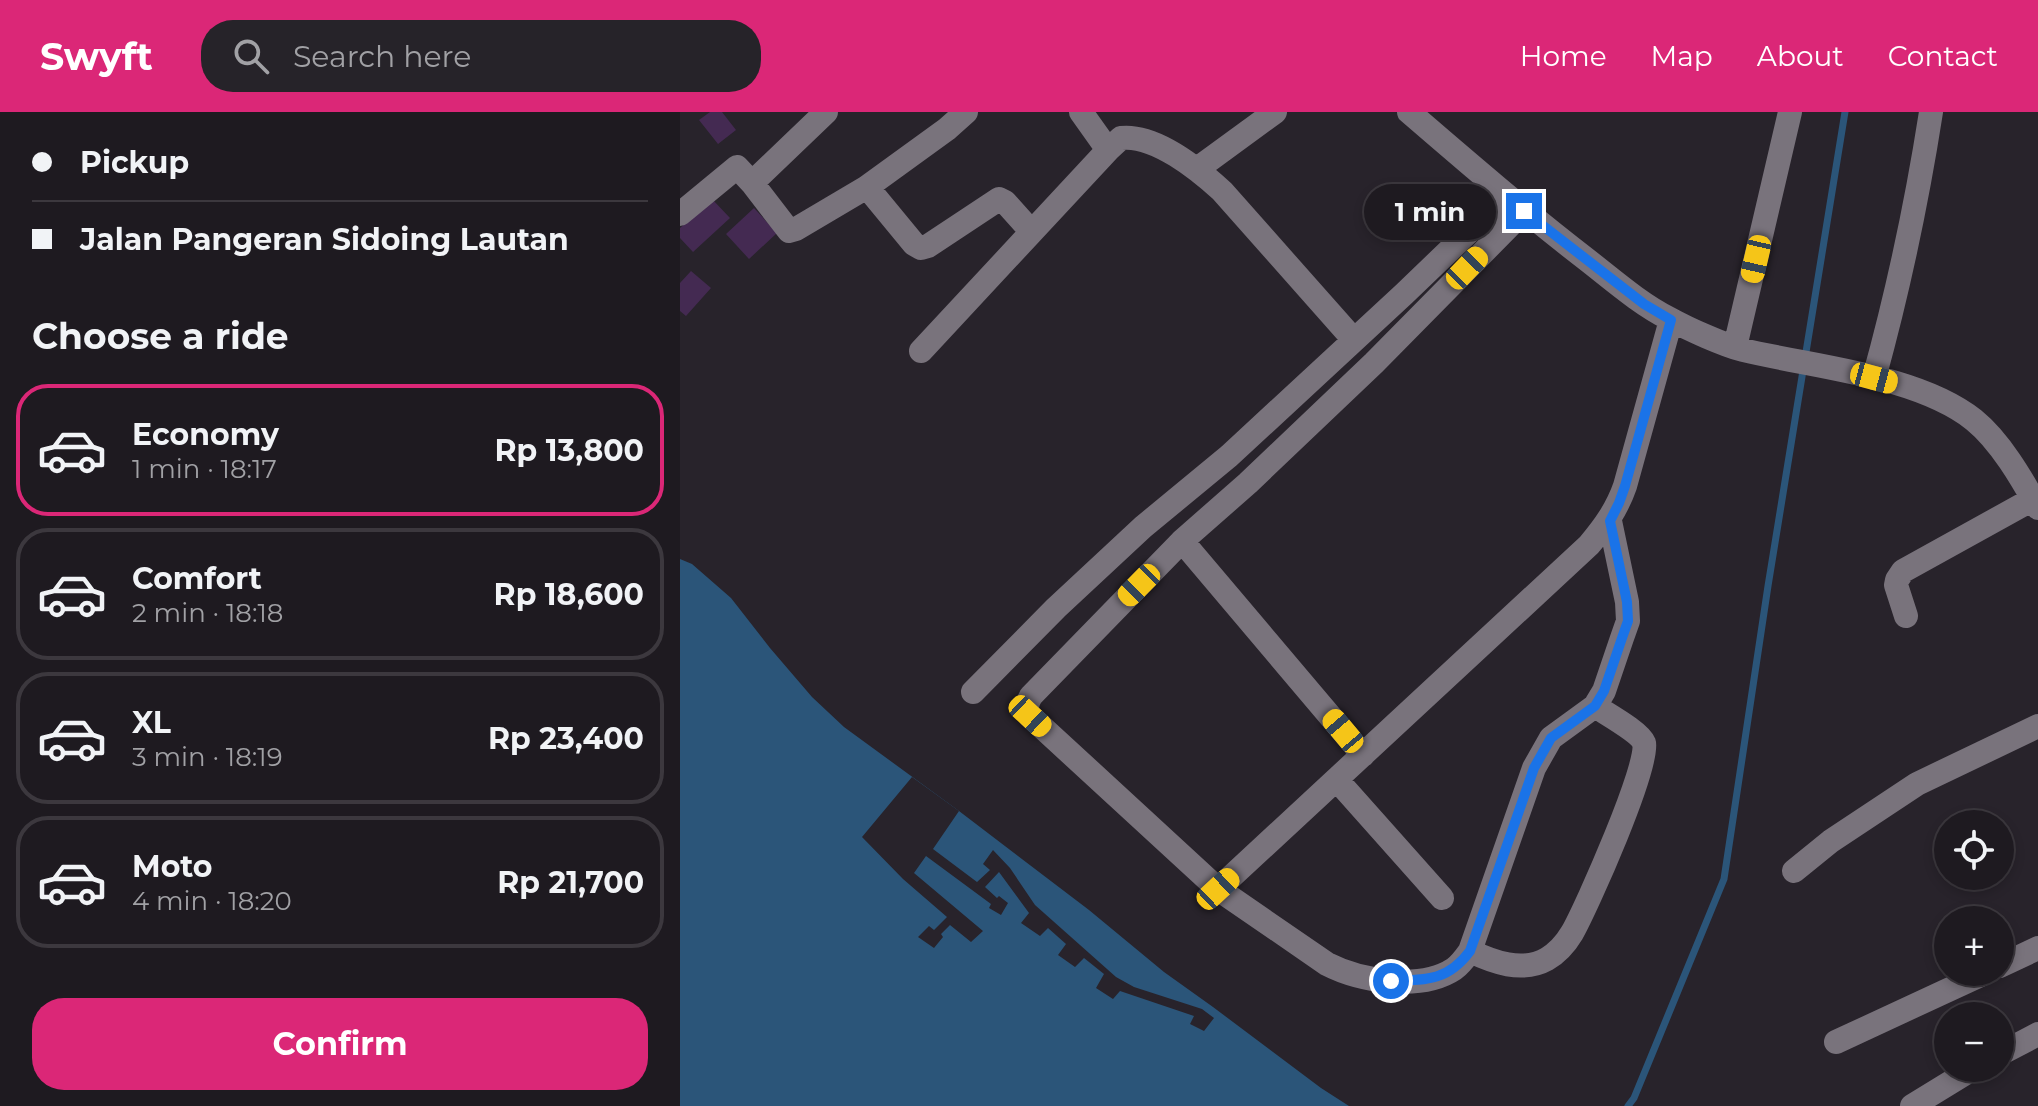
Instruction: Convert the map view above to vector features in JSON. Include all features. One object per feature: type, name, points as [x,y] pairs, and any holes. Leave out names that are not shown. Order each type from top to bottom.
[{"type":"street","points":[[752,183],[826,112]]},
{"type":"street","points":[[680,214],[737,167],[789,231],[796,229],[867,187],[966,112]]},
{"type":"street","points":[[1081,112],[1108,150]]},
{"type":"street","points":[[1197,169],[1275,112]]},
{"type":"street","points":[[1409,112],[1515,204],[1644,304],[1671,320],[1737,348],[1874,378],[1939,399],[1973,419],[1987,432],[2035,504],[1903,571],[1896,585],[1906,616]]},
{"type":"street","points":[[1737,348],[1790,112]]},
{"type":"street","points":[[1874,378],[1913,218],[1931,112]]},
{"type":"street","points":[[921,351],[1121,138],[1134,138],[1170,152],[1197,169],[1222,191],[1354,340]]},
{"type":"street","points":[[867,187],[918,247],[925,248],[999,199],[1031,231]]},
{"type":"street","points":[[973,692],[1056,608],[1143,527],[1229,456],[1354,340],[1515,204]]},
{"type":"street","points":[[1515,204],[1374,363],[1182,541],[1031,696],[1027,709],[1030,716],[1218,889],[1327,964],[1365,978],[1391,981],[1433,978],[1451,971],[1470,951],[1521,802],[1538,760],[1551,738],[1595,706],[1604,691],[1628,621],[1610,521]]},
{"type":"street","points":[[1218,889],[1589,545],[1610,521],[1625,486],[1671,320]]},
{"type":"street","points":[[1182,541],[1363,755]]},
{"type":"street","points":[[1470,951],[1496,963],[1521,965],[1544,961],[1556,953],[1572,934],[1636,782],[1644,752],[1644,742],[1638,736],[1595,706]]},
{"type":"street","points":[[1794,871],[1831,841],[1917,784],[2038,726]]},
{"type":"street","points":[[1337,780],[1442,898]]},
{"type":"street","points":[[2014,959],[2038,948]]},
{"type":"street","points":[[1836,1042],[1957,986]]},
{"type":"street","points":[[2014,1047],[2038,1034]]},
{"type":"street","points":[[1912,1106],[1951,1082]]},
{"type":"water","points":[[680,559],[692,564],[731,598],[812,697],[844,727],[1089,910],[1164,972],[1349,1106],[680,1106]]},
{"type":"pier","points":[[912,777],[959,811],[933,849],[977,882],[990,870],[983,864],[993,850],[1010,868],[1035,905],[1116,977],[1134,987],[1202,1009],[1214,1018],[1204,1031],[1190,1024],[1194,1016],[1120,991],[1113,999],[1096,988],[1104,974],[1084,958],[1075,967],[1058,955],[1066,944],[1048,928],[1040,936],[1021,923],[1029,913],[999,872],[985,887],[1008,903],[1001,915],[989,908],[991,904],[926,856],[914,873],[983,931],[971,942],[950,925],[934,948],[918,937],[929,926],[934,930],[947,917],[903,879],[862,837]]},
{"type":"building","points":[[710,112],[722,112],[736,130],[718,144],[699,120]]},
{"type":"building","points":[[712,199],[730,218],[693,252],[680,238],[680,228]]},
{"type":"building","points":[[754,208],[777,233],[749,259],[726,234]]},
{"type":"building","points":[[691,271],[711,288],[686,316],[680,311],[680,283]]},
{"type":"waterway","points":[[1628,1106],[1634,1098],[1724,879],[1845,112]]},
{"type":"route","points":[[1391,981],[1433,978],[1451,971],[1470,951],[1534,768],[1551,738],[1595,706],[1604,691],[1628,621],[1610,521],[1625,486],[1671,320],[1644,304],[1524,211]]}]
